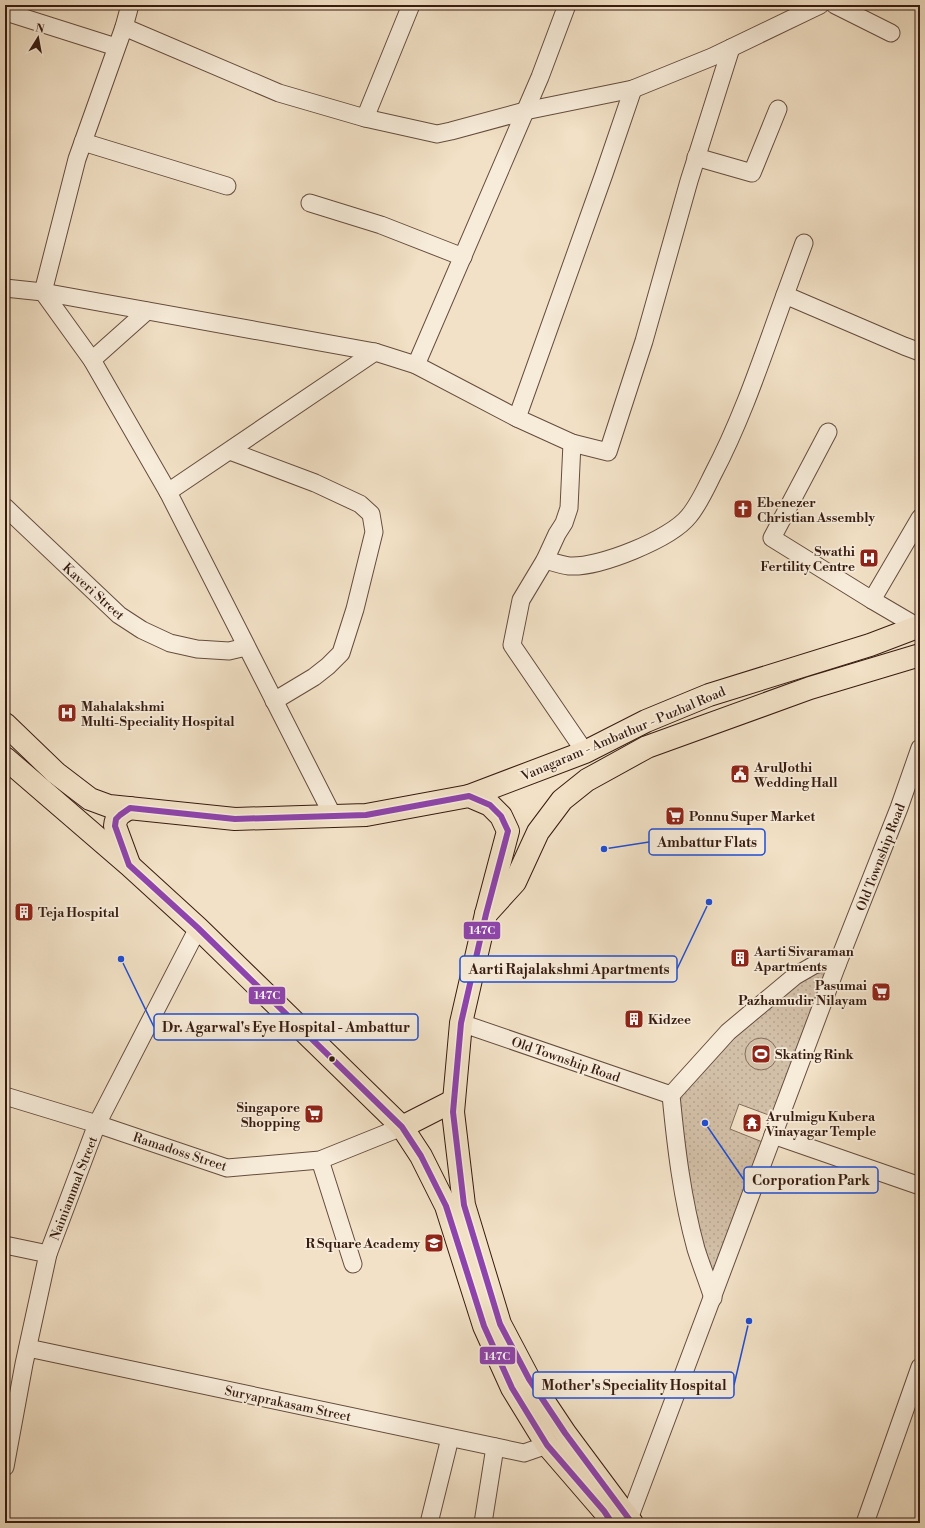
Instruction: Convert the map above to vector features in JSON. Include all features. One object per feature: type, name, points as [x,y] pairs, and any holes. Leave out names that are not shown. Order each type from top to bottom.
[{"type":"main road","name":"Vanagaram - Ambathur - Puzhal Road","points":[[5,724],[56,773],[90,799],[109,806],[236,819],[366,815],[469,796],[584,752],[646,721],[709,695],[870,645],[919,627]]},
{"type":"main road","name":"Vanagaram - Ambathur - Puzhal Road","points":[[486,914],[515,882],[538,832],[562,800],[587,780],[647,747],[810,688],[920,655]]},
{"type":"main road","points":[[5,758],[130,865],[198,928],[402,1127],[421,1156],[446,1206],[484,1326],[509,1381],[547,1445],[604,1511],[624,1522]]},
{"type":"main road","points":[[469,796],[490,805],[501,816],[508,831],[486,914],[461,1023],[453,1112],[464,1204],[500,1324],[529,1379],[624,1522]]},
{"type":"main road","points":[[130,808],[119,814],[115,826],[130,865]]},
{"type":"main road","points":[[402,1127],[454,1101]]},
{"type":"street","points":[[43,292],[77,159],[124,27],[130,5]]},
{"type":"street","points":[[365,118],[411,5]]},
{"type":"street","points":[[416,365],[540,78],[566,5]]},
{"type":"street","points":[[124,27],[279,93],[365,118],[437,134],[525,111],[633,89],[731,48],[820,5]]},
{"type":"street","points":[[835,5],[891,33]]},
{"type":"street","points":[[12,14],[116,47]]},
{"type":"street","points":[[5,288],[43,292],[375,352],[416,365],[517,418],[572,443],[608,452],[644,341],[688,181],[731,48]]},
{"type":"street","points":[[517,418],[602,181],[633,89]]},
{"type":"street","points":[[696,157],[752,173],[778,109]]},
{"type":"street","points":[[83,142],[227,186]]},
{"type":"street","points":[[310,203],[381,225],[463,257]]},
{"type":"street","points":[[545,560],[569,566],[600,562],[630,553],[659,538],[689,517],[700,500],[729,445],[746,403],[804,242]]},
{"type":"street","points":[[43,292],[92,360],[168,492],[333,816]]},
{"type":"street","points":[[785,295],[897,344],[920,352]]},
{"type":"street","points":[[92,360],[147,311]]},
{"type":"street","points":[[168,492],[375,352]]},
{"type":"street","points":[[828,432],[772,538],[872,600],[919,627]]},
{"type":"street","points":[[572,443],[569,508],[564,523],[557,534],[545,560],[521,600],[512,645],[584,752]]},
{"type":"street","points":[[230,451],[315,483],[360,504],[371,514],[374,532],[372,545],[341,653],[314,677],[274,701]]},
{"type":"street","name":"Kaveri Street","points":[[7,512],[119,615],[142,630],[170,643],[197,649],[229,651],[246,647]]},
{"type":"street","points":[[872,600],[920,518]]},
{"type":"street","name":"Old Township Road","points":[[624,1522],[713,1298],[837,965],[881,856],[920,748]]},
{"type":"street","name":"Nainiammal Street","points":[[6,1456],[48,1254],[97,1124],[198,928]]},
{"type":"street","points":[[713,1298],[696,1250],[684,1195],[671,1095],[728,1032],[795,976],[814,965],[826,962],[837,965]]},
{"type":"street","name":"Old Township Road","points":[[461,1023],[671,1095]]},
{"type":"street","name":"Ramadoss Street","points":[[5,1096],[97,1124],[227,1168],[320,1160],[402,1127]]},
{"type":"street","points":[[773,1135],[920,1186]]},
{"type":"street","points":[[320,1160],[353,1264]]},
{"type":"street","points":[[5,1245],[48,1254]]},
{"type":"street","name":"Suryaprakasam Street","points":[[28,1348],[524,1453],[547,1445]]},
{"type":"street","points":[[865,1523],[920,1367]]},
{"type":"street","points":[[429,1523],[450,1438]]},
{"type":"street","points":[[483,1523],[495,1447]]},
{"type":"shaded area","points":[[821,969],[828,977],[774,1117],[739,1104],[730,1129],[765,1143],[712,1281],[687,1194],[678,1094],[731,1035],[798,978]]},
{"type":"shaded area","name":"Skating Rink","points":[[758,1038],[764,1038],[774,1045],[777,1054],[776,1060],[770,1067],[764,1070],[758,1070],[748,1063],[745,1057],[745,1051],[752,1041]]},
{"type":"transit line","name":"147C","points":[[612,1523],[604,1511],[547,1445],[512,1388],[484,1326],[446,1206],[421,1156],[402,1127],[198,928],[129,865],[115,826],[116,819],[130,808],[235,819],[366,815],[469,796],[490,805],[501,816],[508,831],[486,914],[461,1023],[453,1112],[464,1205],[500,1324],[529,1379],[565,1433],[632,1523]]},
{"type":"place","name":"Ebenezer Christian Assembly","points":[[743,509]]},
{"type":"place","name":"Swathi Fertility Centre","points":[[869,558]]},
{"type":"place","name":"Mahalakshmi Multi-Speciality Hospital","points":[[67,713]]},
{"type":"place","name":"ArulJothi Wedding Hall","points":[[740,774]]},
{"type":"place","name":"Ponnu Super Market","points":[[675,816]]},
{"type":"place","name":"Ambattur Flats","points":[[604,849]]},
{"type":"place","name":"Aarti Rajalakshmi Apartments","points":[[709,902]]},
{"type":"place","name":"Teja Hospital","points":[[24,912]]},
{"type":"place","name":"Aarti Sivaraman Apartments","points":[[740,958]]},
{"type":"place","name":"Dr. Agarwal's Eye Hospital - Ambattur","points":[[121,959]]},
{"type":"place","name":"Pasumai Pazhamudir Nilayam","points":[[881,992]]},
{"type":"place","name":"Kidzee","points":[[634,1019]]},
{"type":"place","name":"Skating Rink","points":[[761,1054]]},
{"type":"place","name":"Singapore Shopping","points":[[314,1114]]},
{"type":"place","name":"Corporation Park","points":[[705,1123]]},
{"type":"place","name":"Arulmigu Kubera Vinayagar Temple","points":[[752,1123]]},
{"type":"place","name":"R Square Academy","points":[[434,1243]]},
{"type":"place","name":"Mother's Speciality Hospital","points":[[749,1321]]}]
